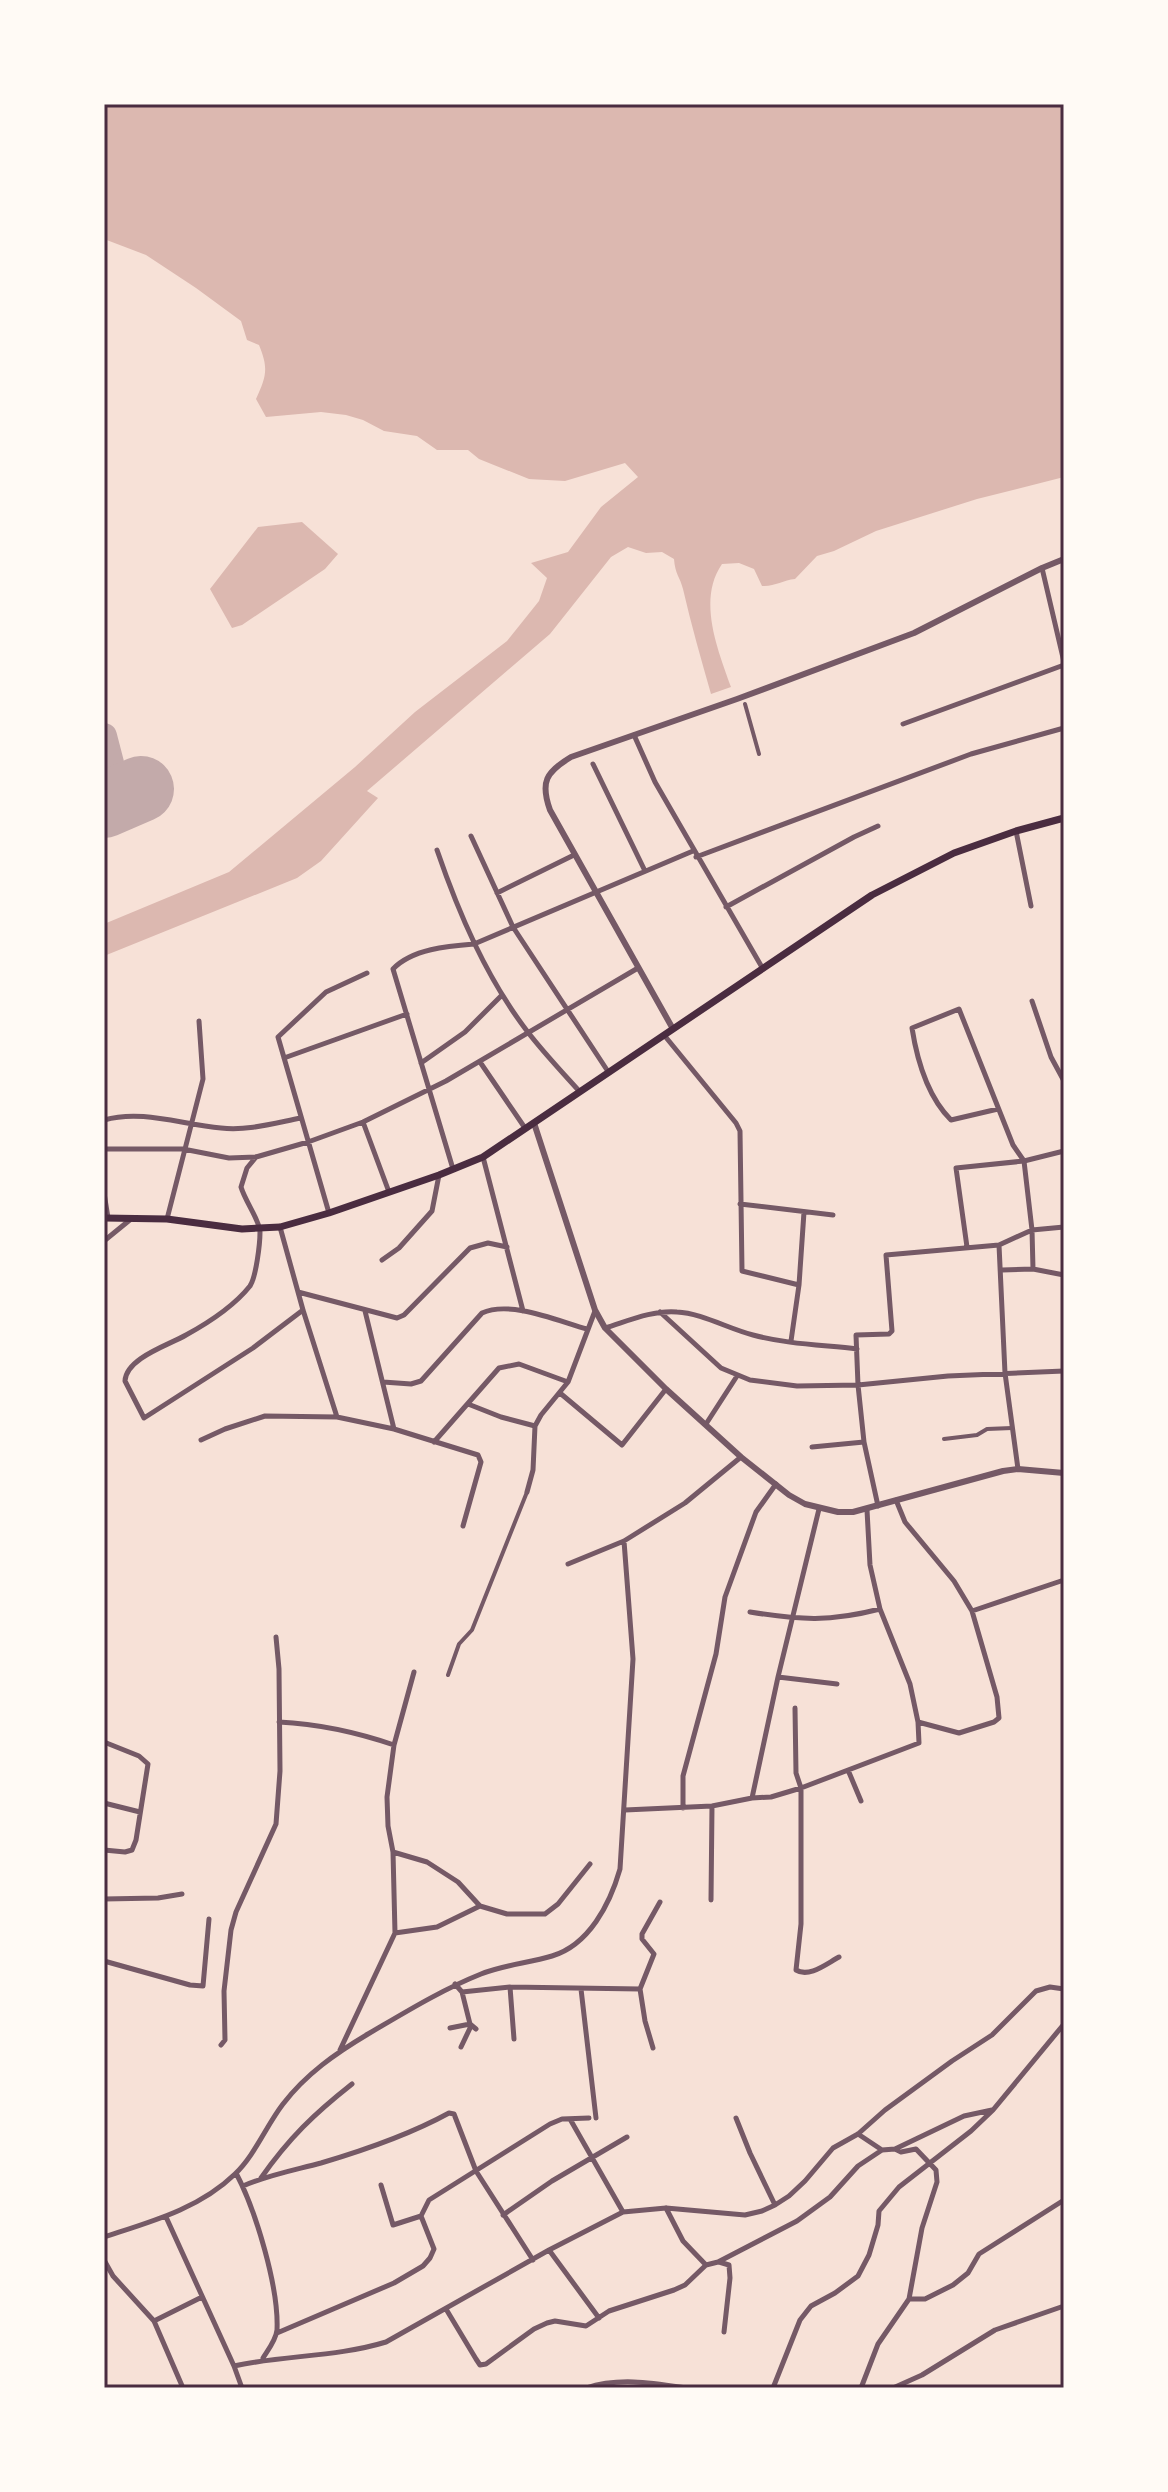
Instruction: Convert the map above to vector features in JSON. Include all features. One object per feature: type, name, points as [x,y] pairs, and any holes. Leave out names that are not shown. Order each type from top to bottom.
[{"type":"main road","points":[[106,1218],[167,1219],[242,1229],[280,1227],[329,1213],[483,1157],[872,895],[954,853],[1064,818]]},
{"type":"street","points":[[673,1029],[574,855],[546,797],[545,786],[549,774],[571,757],[914,633],[1064,559]]},
{"type":"street","points":[[903,724],[1064,664],[1042,568]]},
{"type":"street","points":[[745,704],[759,754]]},
{"type":"street","points":[[453,1169],[393,969],[401,961],[422,952],[474,944],[645,872],[971,754],[1064,728]]},
{"type":"street","points":[[634,734],[655,782],[763,969]]},
{"type":"street","points":[[593,764],[645,872]]},
{"type":"street","points":[[726,907],[878,826]]},
{"type":"street","points":[[1016,831],[1031,906]]},
{"type":"street","points":[[471,836],[513,927],[609,1073]]},
{"type":"street","points":[[437,850],[474,944],[502,995],[527,1031],[580,1092]]},
{"type":"street","points":[[497,893],[574,855]]},
{"type":"street","points":[[104,1149],[183,1149],[229,1158],[256,1157],[308,1142],[363,1122],[429,1090],[638,968]]},
{"type":"street","points":[[329,1213],[278,1037],[326,992],[367,973]]},
{"type":"street","points":[[421,1063],[465,1032],[502,995]]},
{"type":"street","points":[[1032,1001],[1051,1057],[1064,1081]]},
{"type":"street","points":[[998,1109],[951,1120],[938,1107],[912,1028],[959,1009],[1013,1145],[1024,1161],[1033,1269]]},
{"type":"street","points":[[284,1058],[407,1014]]},
{"type":"street","points":[[167,1219],[203,1079],[199,1021]]},
{"type":"street","points":[[664,1035],[736,1123],[741,1139],[742,1271],[799,1285]]},
{"type":"street","points":[[480,1062],[525,1129]]},
{"type":"street","points":[[104,1120],[136,1115],[223,1128],[253,1127],[301,1118]]},
{"type":"street","points":[[363,1122],[389,1192]]},
{"type":"street","points":[[534,1123],[595,1310],[605,1328],[666,1389],[741,1457],[789,1495],[819,1509],[838,1512],[867,1510],[940,1486],[1018,1469],[1064,1473]]},
{"type":"street","points":[[967,1247],[956,1168],[1024,1161],[1064,1151]]},
{"type":"street","points":[[256,1157],[247,1168],[241,1187],[260,1229],[251,1285],[219,1314],[186,1335],[153,1350],[124,1376],[144,1418],[253,1348],[303,1310]]},
{"type":"street","points":[[483,1157],[523,1311]]},
{"type":"street","points":[[382,1260],[399,1248],[432,1211],[439,1175]]},
{"type":"street","points":[[104,1193],[106,1218]]},
{"type":"street","points":[[740,1204],[833,1215]]},
{"type":"street","points":[[791,1341],[804,1212]]},
{"type":"street","points":[[104,1241],[133,1218]]},
{"type":"street","points":[[280,1227],[337,1417]]},
{"type":"street","points":[[878,1506],[864,1442],[856,1335],[889,1334],[892,1331],[886,1255],[999,1245],[1032,1230],[1064,1227]]},
{"type":"street","points":[[298,1292],[397,1318],[404,1315],[470,1248],[488,1243],[507,1247]]},
{"type":"street","points":[[999,1245],[1005,1373],[1018,1469]]},
{"type":"street","points":[[1002,1270],[1033,1269],[1064,1275]]},
{"type":"street","points":[[383,1382],[411,1384],[421,1381],[482,1313],[501,1308],[587,1329]]},
{"type":"street","points":[[365,1310],[394,1429]]},
{"type":"street","points":[[448,1675],[459,1644],[472,1630],[527,1492],[533,1470],[535,1426],[568,1382],[595,1310]]},
{"type":"street","points":[[605,1328],[660,1312],[678,1312],[757,1336],[857,1349]]},
{"type":"street","points":[[660,1312],[721,1368],[737,1376],[797,1386],[858,1385],[1064,1371]]},
{"type":"street","points":[[434,1442],[499,1368],[519,1364],[568,1382]]},
{"type":"street","points":[[706,1424],[737,1376]]},
{"type":"street","points":[[560,1393],[622,1445],[666,1389]]},
{"type":"street","points":[[468,1404],[535,1426]]},
{"type":"street","points":[[201,1440],[265,1416],[337,1417],[394,1429],[478,1455],[481,1462],[463,1526]]},
{"type":"street","points":[[944,1439],[977,1435],[987,1429],[1012,1428]]},
{"type":"street","points":[[812,1447],[864,1442]]},
{"type":"street","points":[[568,1564],[624,1541],[685,1503],[741,1457]]},
{"type":"street","points":[[683,1808],[683,1776],[716,1654],[725,1597],[756,1512],[776,1484]]},
{"type":"street","points":[[896,1500],[905,1522],[954,1581],[972,1611],[999,1714],[994,1722],[959,1733],[918,1722]]},
{"type":"street","points":[[752,1798],[819,1509]]},
{"type":"street","points":[[625,1810],[712,1806],[771,1797],[919,1743],[918,1722],[904,1667],[880,1609],[870,1565],[867,1510]]},
{"type":"street","points":[[104,2237],[166,2217],[201,2200],[236,2173],[284,2103],[320,2065],[340,2051],[455,1984],[486,1972],[554,1956],[575,1945],[588,1932],[599,1917],[617,1879],[625,1810],[633,1659],[624,1541]]},
{"type":"street","points":[[972,1611],[1064,1580]]},
{"type":"street","points":[[750,1612],[792,1619],[837,1619],[880,1609]]},
{"type":"street","points":[[221,2045],[225,2040],[224,1991],[231,1930],[236,1912],[276,1824],[280,1771],[276,1637]]},
{"type":"street","points":[[340,2051],[395,1933],[393,1852],[387,1797],[394,1745],[414,1672]]},
{"type":"street","points":[[778,1677],[837,1684]]},
{"type":"street","points":[[795,1708],[796,1773],[801,1788],[801,1924],[796,1970],[800,1974],[807,1973],[839,1957]]},
{"type":"street","points":[[279,1722],[311,1724],[363,1734],[394,1745]]},
{"type":"street","points":[[104,1742],[139,1756],[148,1764],[132,1850],[104,1850]]},
{"type":"street","points":[[848,1770],[861,1801]]},
{"type":"street","points":[[104,1803],[140,1812]]},
{"type":"street","points":[[711,1900],[712,1806]]},
{"type":"street","points":[[393,1852],[427,1862],[458,1882],[480,1906],[507,1914],[545,1914],[558,1904],[590,1864]]},
{"type":"street","points":[[104,1899],[158,1898],[182,1894]]},
{"type":"street","points":[[653,2048],[640,1989],[654,1954],[642,1939],[642,1934],[660,1902]]},
{"type":"street","points":[[395,1933],[437,1927],[480,1906]]},
{"type":"street","points":[[104,1961],[203,1986],[209,1919]]},
{"type":"street","points":[[455,1984],[462,1992],[473,2026],[461,2047]]},
{"type":"street","points":[[462,1992],[510,1987],[640,1989]]},
{"type":"street","points":[[510,1987],[514,2039]]},
{"type":"street","points":[[234,2366],[263,2359],[358,2350],[386,2342],[623,2212],[666,2208],[745,2215],[762,2211],[789,2196],[833,2148],[858,2134],[885,2110],[992,2035],[1036,1991],[1042,1988],[1064,1989]]},
{"type":"street","points":[[381,2185],[393,2225],[421,2216],[429,2200],[550,2124],[593,2118],[581,1989]]},
{"type":"street","points":[[773,2388],[800,2320],[811,2306],[858,2276],[869,2255],[879,2211],[899,2187],[993,2110],[1064,2024]]},
{"type":"street","points":[[450,2028],[473,2026]]},
{"type":"street","points":[[260,2179],[313,2115],[352,2084]]},
{"type":"street","points":[[446,2309],[480,2365],[486,2364],[547,2323],[555,2321],[586,2326],[609,2311],[685,2285],[706,2265],[718,2262],[797,2221],[830,2197],[858,2166],[882,2150],[895,2149],[964,2116],[993,2110]]},
{"type":"street","points":[[243,2186],[383,2143],[449,2113],[454,2114],[476,2171],[533,2260]]},
{"type":"street","points":[[736,2118],[775,2205]]},
{"type":"street","points":[[570,2119],[623,2212]]},
{"type":"street","points":[[858,2134],[882,2150]]},
{"type":"street","points":[[503,2215],[627,2137]]},
{"type":"street","points":[[861,2388],[878,2344],[909,2299],[922,2228],[937,2182],[936,2170],[916,2149],[901,2152],[895,2149]]},
{"type":"street","points":[[236,2173],[270,2269],[277,2333],[263,2359]]},
{"type":"street","points":[[909,2299],[925,2299],[953,2285],[968,2273],[979,2254],[1064,2200]]},
{"type":"street","points":[[666,2208],[683,2241],[706,2265]]},
{"type":"street","points":[[277,2333],[394,2283],[423,2266],[434,2249],[421,2216]]},
{"type":"street","points":[[166,2217],[242,2388]]},
{"type":"street","points":[[549,2250],[599,2318]]},
{"type":"street","points":[[104,2260],[113,2276],[154,2321],[183,2388]]},
{"type":"street","points":[[718,2262],[729,2265],[724,2332]]},
{"type":"street","points":[[154,2321],[202,2297]]},
{"type":"street","points":[[893,2388],[922,2375],[995,2330],[1064,2306]]},
{"type":"street","points":[[586,2388],[620,2382],[686,2388]]},
{"type":"shaded area","points":[[104,104],[1064,104],[1064,477],[977,499],[876,531],[817,556],[795,579],[762,586],[754,569],[739,563],[722,564],[711,593],[710,609],[716,641],[731,687],[711,694],[674,559],[662,552],[646,553],[628,547],[611,557],[550,634],[367,791],[378,798],[321,861],[297,878],[104,956],[104,924],[229,872],[355,767],[415,712],[507,641],[539,601],[547,578],[531,563],[568,552],[601,507],[638,477],[625,463],[565,481],[529,479],[479,459],[468,450],[437,450],[417,436],[384,431],[346,415],[321,412],[266,417],[256,399],[264,379],[264,360],[259,345],[247,340],[241,321],[146,255],[104,239]]},
{"type":"shaded area","points":[[302,522],[338,554],[325,569],[242,625],[232,628],[210,589],[258,527]]},
{"type":"taxiway","points":[[104,736],[111,763],[104,789]]},
{"type":"runway","points":[[104,805],[141,789]]}]
